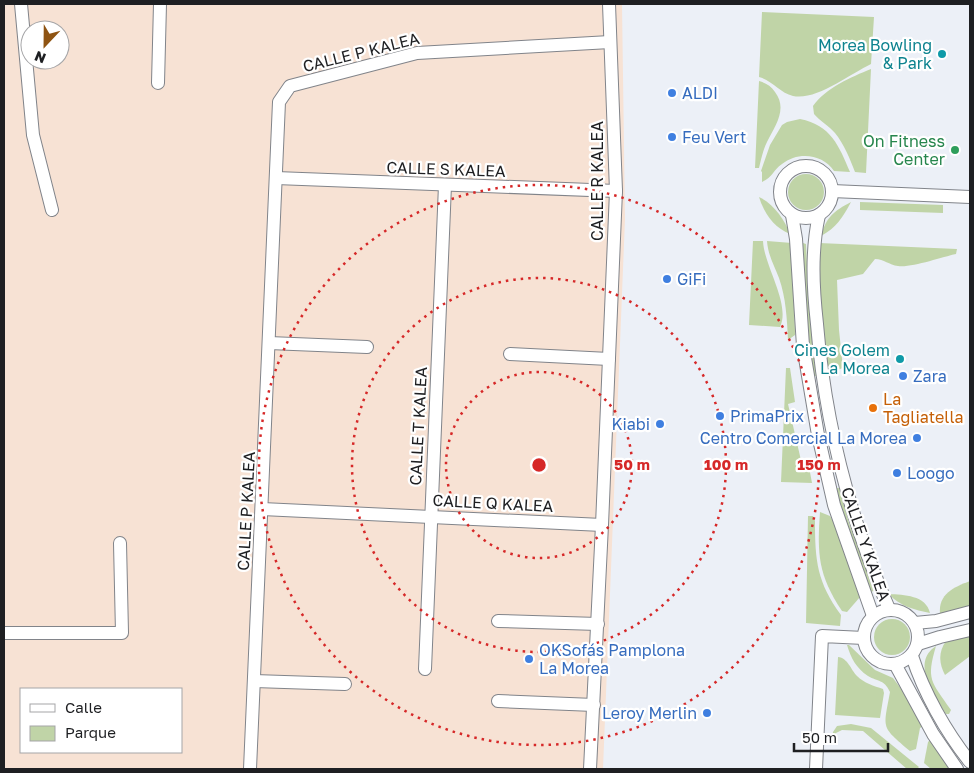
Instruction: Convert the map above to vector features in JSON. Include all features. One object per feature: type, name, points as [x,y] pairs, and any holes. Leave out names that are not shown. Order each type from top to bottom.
[{"type":"street","points":[[22,4],[33,135],[52,210]]},
{"type":"street","points":[[158,83],[160,4]]},
{"type":"street","name":"CALLE R KALEA","points":[[590,769],[616,192],[609,4]]},
{"type":"street","name":"CALLE P KALEA","points":[[250,769],[279,102],[290,86],[417,53],[610,42]]},
{"type":"street","points":[[806,166],[814,167],[823,172],[830,181],[832,191],[830,202],[826,209],[819,215],[810,218],[792,215],[783,206],[779,192],[786,175],[797,168],[806,166]]},
{"type":"street","name":"CALLE S KALEA","points":[[276,178],[616,192]]},
{"type":"street","name":"CALLE T KALEA","points":[[425,669],[445,185]]},
{"type":"street","points":[[832,191],[970,198]]},
{"type":"street","name":"CALLE Y KALEA","points":[[792,215],[796,238],[803,346],[818,435],[834,505],[873,616]]},
{"type":"street","name":"CALLE Y KALEA","points":[[819,215],[814,240],[814,291],[823,379],[850,505],[889,609]]},
{"type":"street","points":[[269,343],[367,347]]},
{"type":"street","points":[[510,354],[609,359]]},
{"type":"street","name":"CALLE Q KALEA","points":[[262,509],[602,525]]},
{"type":"street","points":[[4,633],[122,633],[120,543]]},
{"type":"street","points":[[889,609],[904,613],[915,623],[919,637],[916,651],[912,656],[905,661],[895,664],[877,661],[870,655],[864,638],[864,630],[873,616],[889,609]]},
{"type":"street","points":[[915,623],[936,621],[970,612]]},
{"type":"street","points":[[498,621],[598,624]]},
{"type":"street","points":[[918,644],[970,630]]},
{"type":"street","points":[[816,769],[822,636],[864,638]]},
{"type":"street","points":[[912,656],[918,676],[955,743],[970,762]]},
{"type":"street","points":[[895,664],[934,734],[957,769]]},
{"type":"street","points":[[254,680],[345,684]]},
{"type":"street","points":[[498,700],[594,705]]},
{"type":"shaded area","points":[[4,4],[622,4],[625,219],[603,769],[4,769]]},
{"type":"green space","points":[[762,12],[874,17],[871,64],[833,86],[812,95],[793,96],[788,94],[759,77]]},
{"type":"green space","points":[[871,69],[866,173],[855,172],[838,137],[833,130],[814,114],[813,106],[832,88],[847,79]]},
{"type":"green space","points":[[759,81],[768,85],[775,92],[779,98],[780,111],[764,148],[759,168],[755,168]]},
{"type":"green space","points":[[800,119],[811,122],[827,132],[838,145],[850,172],[834,171],[829,165],[817,158],[803,156],[788,160],[762,182],[761,171],[770,145],[782,125]]},
{"type":"green space","points":[[806,174],[813,175],[819,179],[823,185],[823,199],[819,205],[813,209],[806,210],[799,209],[793,205],[789,199],[788,192],[789,185],[793,179],[799,175]]},
{"type":"green space","points":[[759,197],[769,203],[778,213],[790,234],[774,224]]},
{"type":"green space","points":[[851,202],[839,222],[821,236],[828,219],[840,208]]},
{"type":"green space","points":[[860,202],[943,205],[943,213],[860,210]]},
{"type":"green space","points":[[753,241],[763,241],[764,251],[780,296],[782,318],[780,327],[749,325]]},
{"type":"green space","points":[[767,241],[792,243],[795,335],[788,340],[787,316],[783,293]]},
{"type":"green space","points":[[803,243],[806,244],[809,308],[816,376],[813,376],[805,307]]},
{"type":"green space","points":[[819,243],[957,249],[956,254],[904,266],[875,259],[863,274],[837,280],[843,368],[828,373],[820,293]]},
{"type":"green space","points":[[786,368],[790,368],[795,402],[788,404],[803,469],[809,467],[812,483],[781,482]]},
{"type":"green space","points":[[836,488],[839,488],[849,523],[874,591],[870,592],[847,529]]},
{"type":"green space","points":[[820,512],[830,516],[837,528],[860,597],[847,612],[842,611],[834,598],[821,564],[819,552]]},
{"type":"green space","points":[[808,516],[813,516],[815,521],[819,571],[827,592],[841,615],[840,626],[806,623]]},
{"type":"green space","points":[[970,581],[970,606],[940,614],[940,607],[944,596],[958,586]]},
{"type":"green space","points":[[889,594],[919,599],[928,607],[930,613],[902,604]]},
{"type":"green space","points":[[892,619],[899,620],[905,624],[909,630],[909,644],[905,650],[899,654],[892,655],[885,654],[879,650],[875,644],[874,637],[875,630],[879,624],[885,620]]},
{"type":"green space","points":[[970,635],[970,656],[945,675],[940,658],[946,641]]},
{"type":"green space","points":[[847,645],[875,670],[893,678],[905,694],[923,726],[920,728],[916,749],[910,751],[889,731],[886,726],[886,714],[890,692],[883,683],[860,670],[852,658]]},
{"type":"green space","points":[[936,646],[931,666],[932,680],[951,710],[949,714],[946,714],[931,689],[925,670],[925,661],[929,653]]},
{"type":"green space","points":[[838,657],[847,662],[860,678],[869,684],[883,689],[880,718],[835,715]]},
{"type":"green space","points":[[851,724],[871,728],[919,767],[917,769],[907,769],[863,731],[842,730],[836,733],[832,739],[833,732],[837,726]]},
{"type":"green space","points":[[930,740],[949,769],[931,769],[924,763]]},
{"type":"place","name":"Morea Bowling & Park","points":[[942,54]]},
{"type":"place","name":"ALDI","points":[[672,93]]},
{"type":"place","name":"Feu Vert","points":[[672,137]]},
{"type":"place","name":"On Fitness Center","points":[[955,150]]},
{"type":"place","name":"GiFi","points":[[667,279]]},
{"type":"place","name":"Cines Golem La Morea","points":[[900,359]]},
{"type":"place","name":"Zara","points":[[903,376]]},
{"type":"place","name":"La Tagliatella","points":[[873,408]]},
{"type":"place","name":"PrimaPrix","points":[[720,416]]},
{"type":"place","name":"Kiabi","points":[[660,424]]},
{"type":"place","name":"Centro Comercial La Morea","points":[[917,438]]},
{"type":"place","name":"Loogo","points":[[897,473]]},
{"type":"place","name":"OKSofás Pamplona La Morea","points":[[529,659]]},
{"type":"place","name":"Leroy Merlin","points":[[707,713]]}]
